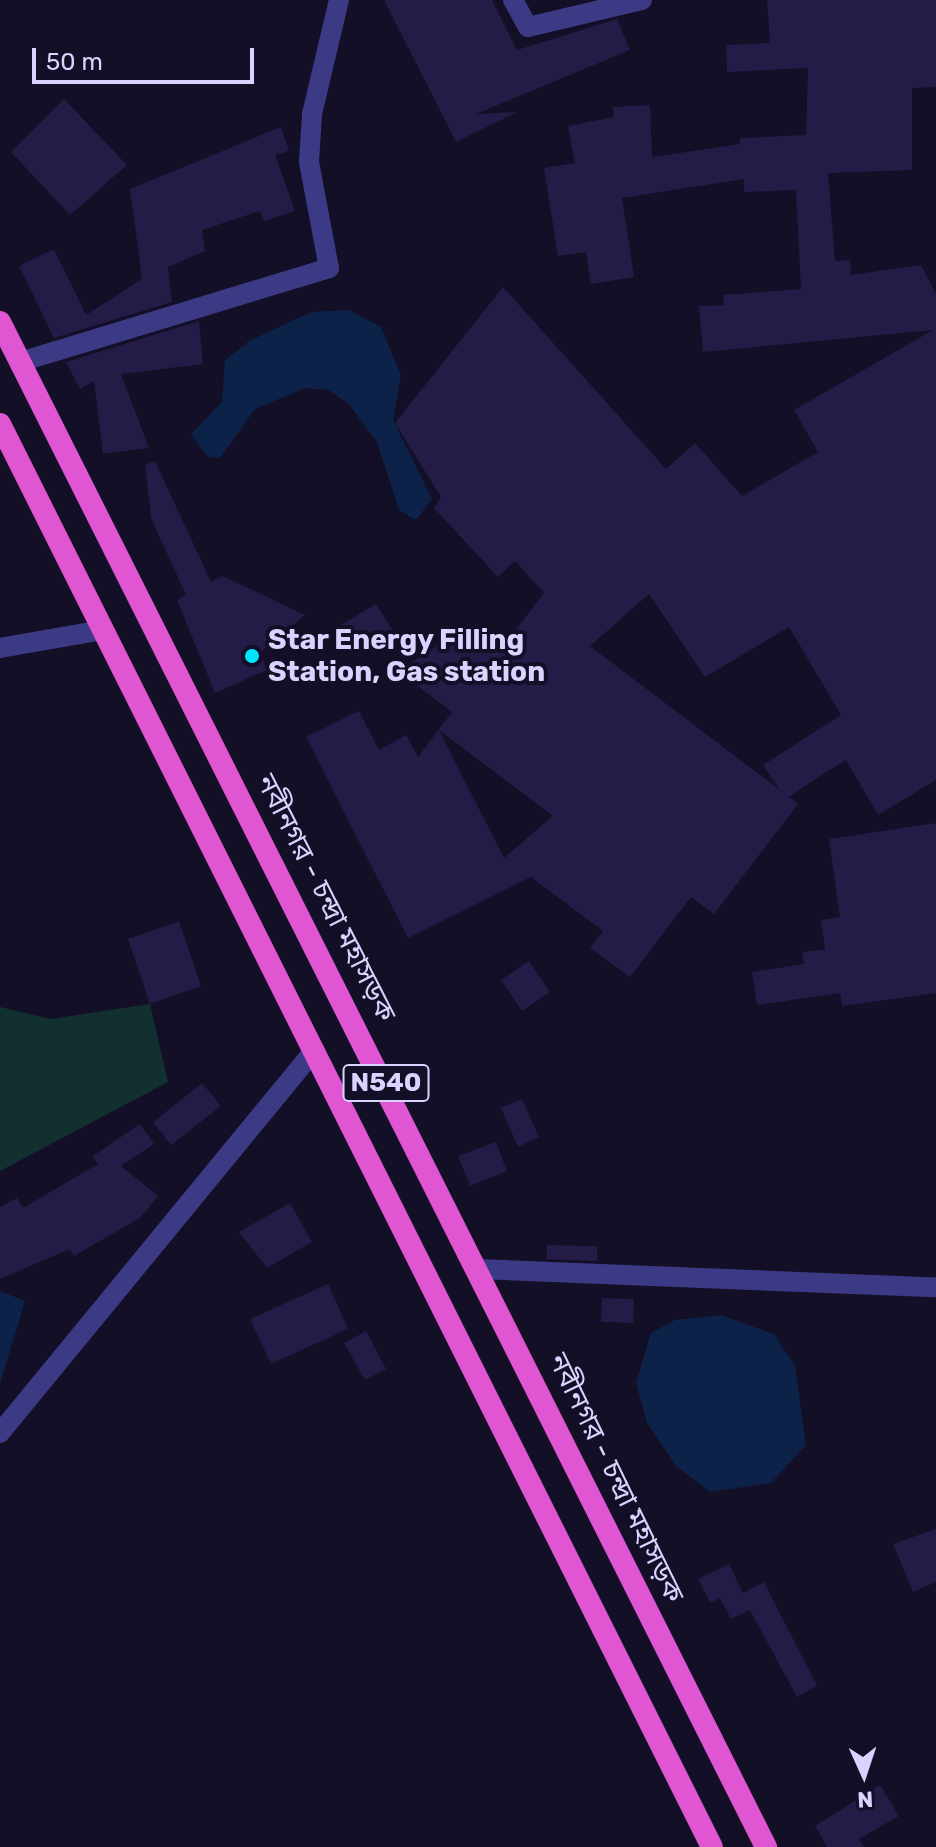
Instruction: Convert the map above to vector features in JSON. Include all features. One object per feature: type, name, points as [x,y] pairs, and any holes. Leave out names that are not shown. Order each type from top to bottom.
[{"type":"highway","name":"নবীনগর - চন্দ্রা মহাসড়ক","points":[[0,322],[766,1847]]},
{"type":"highway","name":"N540","points":[[0,424],[712,1847]]},
{"type":"street","points":[[20,362],[329,268],[309,162],[312,114],[339,0]]},
{"type":"street","points":[[513,0],[528,27],[642,0]]},
{"type":"street","points":[[570,17],[588,0]]},
{"type":"street","points":[[0,648],[103,630]]},
{"type":"street","points":[[0,1433],[314,1051]]},
{"type":"street","points":[[478,1269],[936,1287]]},
{"type":"green space","points":[[150,1004],[168,1082],[0,1171],[0,1007],[51,1019]]},
{"type":"water","points":[[349,310],[381,327],[401,375],[393,420],[432,499],[416,520],[399,510],[377,442],[348,403],[328,390],[305,388],[255,409],[220,458],[208,457],[191,434],[222,402],[225,360],[249,341],[311,312]]},
{"type":"water","points":[[0,1291],[25,1301],[0,1384]]},
{"type":"water","points":[[721,1315],[774,1334],[795,1366],[806,1445],[771,1483],[710,1492],[676,1466],[647,1423],[636,1383],[651,1333],[675,1320]]},
{"type":"building","points":[[384,0],[492,0],[517,50],[617,19],[630,50],[476,114],[517,112],[456,142]]},
{"type":"building","points":[[767,0],[936,0],[936,87],[912,88],[912,170],[828,173],[835,261],[850,260],[851,275],[921,265],[936,294],[936,780],[878,815],[846,760],[820,776],[789,797],[798,804],[714,914],[691,897],[630,977],[590,948],[603,931],[531,877],[408,938],[306,737],[359,711],[379,750],[406,735],[418,757],[452,712],[398,671],[469,625],[500,650],[544,593],[515,561],[498,577],[434,508],[441,497],[395,423],[503,287],[666,469],[695,443],[742,496],[818,452],[794,410],[933,330],[703,352],[699,306],[724,305],[723,295],[801,289],[796,190],[744,192],[744,179],[622,198],[634,277],[591,284],[586,252],[558,256],[544,168],[575,163],[568,126],[614,117],[613,107],[650,105],[652,157],[740,144],[740,138],[806,135],[808,68],[727,72],[726,45],[770,43]],"holes":[[[649,594],[705,677],[789,627],[841,715],[763,765],[780,790],[590,646]],[[439,730],[553,816],[504,858]]]},
{"type":"building","points":[[64,99],[127,165],[70,215],[11,152]]},
{"type":"building","points":[[281,127],[289,151],[275,155],[295,211],[264,221],[260,211],[202,230],[205,251],[168,267],[172,302],[54,338],[19,266],[54,249],[86,315],[142,279],[130,189]]},
{"type":"building","points":[[199,321],[203,364],[121,374],[149,448],[103,454],[94,381],[80,389],[66,362]]},
{"type":"building","points":[[155,461],[211,582],[223,576],[305,615],[260,653],[267,670],[215,693],[177,600],[186,595],[151,518],[145,465]]},
{"type":"building","points":[[376,604],[392,629],[360,642],[339,626]]},
{"type":"building","points":[[936,823],[936,993],[842,1006],[840,993],[757,1005],[752,972],[804,964],[802,952],[825,949],[821,920],[840,917],[829,839]]},
{"type":"building","points":[[179,921],[201,986],[150,1004],[128,939]]},
{"type":"building","points":[[529,961],[550,992],[522,1011],[501,980]]},
{"type":"building","points":[[202,1083],[221,1106],[171,1145],[153,1122]]},
{"type":"building","points":[[522,1099],[539,1137],[518,1147],[501,1108]]},
{"type":"building","points":[[140,1124],[154,1144],[121,1166],[158,1196],[140,1218],[74,1256],[70,1249],[0,1279],[0,1207],[17,1198],[23,1208],[98,1164],[93,1156]]},
{"type":"building","points":[[496,1142],[507,1171],[470,1186],[458,1156]]},
{"type":"building","points":[[290,1203],[312,1242],[267,1268],[239,1232]]},
{"type":"building","points":[[547,1245],[597,1246],[597,1261],[547,1259]]},
{"type":"building","points":[[328,1284],[348,1329],[271,1364],[250,1319]]},
{"type":"building","points":[[602,1298],[634,1299],[633,1323],[601,1322]]},
{"type":"building","points":[[366,1331],[386,1369],[365,1380],[344,1343]]},
{"type":"building","points":[[936,1529],[936,1582],[913,1592],[893,1544]]},
{"type":"building","points":[[729,1564],[743,1593],[764,1582],[817,1686],[797,1697],[750,1610],[731,1619],[720,1598],[710,1603],[698,1579]]},
{"type":"building","points":[[880,1785],[899,1816],[859,1839],[864,1847],[827,1847],[815,1826]]},
{"type":"place","name":"Star Energy Filling Station, Gas station","points":[[252,656]]}]
